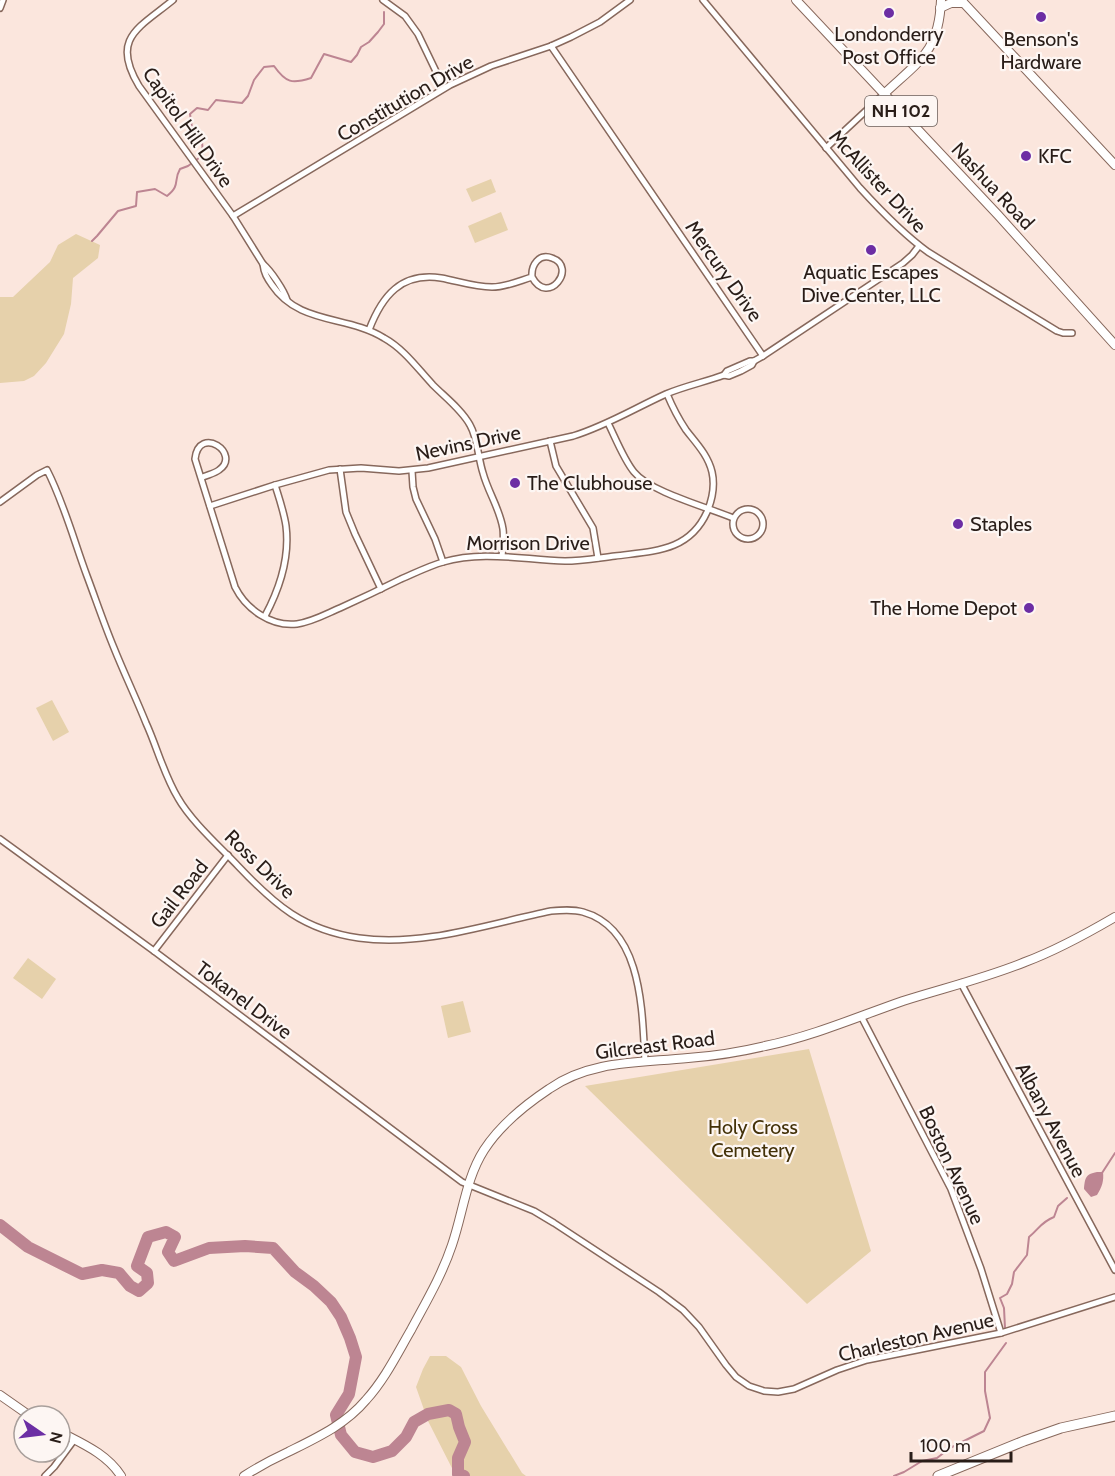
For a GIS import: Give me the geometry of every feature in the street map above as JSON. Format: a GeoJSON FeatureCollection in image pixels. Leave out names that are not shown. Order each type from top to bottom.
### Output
{"type":"FeatureCollection","features":[{"type":"Feature","properties":{"kind":"highway"},"geometry":{"type":"LineString","coordinates":[[938,1476],[1024,1441],[1115,1409]]}},
{"type":"Feature","properties":{"kind":"highway"},"geometry":{"type":"LineString","coordinates":[[1061,1428],[1115,1416]]}},
{"type":"Feature","properties":{"kind":"main road","name":"Nashua Road"},"geometry":{"type":"LineString","coordinates":[[796,0],[885,93],[1113,341]]}},
{"type":"Feature","properties":{"kind":"street"},"geometry":{"type":"LineString","coordinates":[[0,8],[3,0]]}},
{"type":"Feature","properties":{"kind":"street","name":"Capitol Hill Drive"},"geometry":{"type":"LineString","coordinates":[[173,0],[130,37],[127,54],[130,70],[139,86],[233,216],[263,264],[264,273],[282,298],[308,314],[369,330],[386,338],[463,415],[472,428],[487,486],[503,526],[502,556]]}},
{"type":"Feature","properties":{"kind":"street"},"geometry":{"type":"LineString","coordinates":[[383,0],[405,15],[418,34],[444,88]]}},
{"type":"Feature","properties":{"kind":"street","name":"Constitution Drive"},"geometry":{"type":"LineString","coordinates":[[233,216],[444,88],[491,66],[551,46],[586,30],[630,0]]}},
{"type":"Feature","properties":{"kind":"street","name":"McAllister Drive"},"geometry":{"type":"LineString","coordinates":[[703,0],[875,206],[919,246],[1057,331],[1072,333]]}},
{"type":"Feature","properties":{"kind":"street"},"geometry":{"type":"LineString","coordinates":[[826,148],[927,52],[938,31],[941,4],[962,1],[1115,165]]}},
{"type":"Feature","properties":{"kind":"street","name":"Mercury Drive"},"geometry":{"type":"LineString","coordinates":[[551,46],[763,356]]}},
{"type":"Feature","properties":{"kind":"street"},"geometry":{"type":"LineString","coordinates":[[763,356],[903,263],[919,246]]}},
{"type":"Feature","properties":{"kind":"street"},"geometry":{"type":"LineString","coordinates":[[542,258],[555,259],[561,266],[561,279],[550,287],[541,286],[532,277],[536,261],[542,258]]}},
{"type":"Feature","properties":{"kind":"street"},"geometry":{"type":"LineString","coordinates":[[369,330],[386,296],[409,281],[431,277],[479,286],[498,287],[532,277]]}},
{"type":"Feature","properties":{"kind":"street","name":"Nevins Drive"},"geometry":{"type":"LineString","coordinates":[[210,506],[320,471],[361,468],[412,471],[585,433],[667,394],[741,371],[763,356]]}},
{"type":"Feature","properties":{"kind":"street","name":"Morrison Drive"},"geometry":{"type":"LineString","coordinates":[[201,477],[216,472],[223,465],[224,453],[218,445],[208,443],[202,445],[197,450],[195,459],[235,586],[244,602],[279,623],[308,622],[443,562],[474,556],[569,561],[675,546],[699,527],[708,508],[713,487],[712,470],[704,453],[676,416],[667,394]]}},
{"type":"Feature","properties":{"kind":"street"},"geometry":{"type":"LineString","coordinates":[[608,423],[632,470],[645,483],[734,518]]}},
{"type":"Feature","properties":{"kind":"street"},"geometry":{"type":"LineString","coordinates":[[550,441],[556,466],[593,528],[598,558]]}},
{"type":"Feature","properties":{"kind":"street"},"geometry":{"type":"LineString","coordinates":[[340,469],[346,512],[381,589]]}},
{"type":"Feature","properties":{"kind":"street","name":"Ross Drive"},"geometry":{"type":"LineString","coordinates":[[0,502],[47,470],[113,646],[174,791],[187,811],[259,889],[285,911],[299,919],[328,931],[359,938],[398,939],[437,935],[567,909],[584,912],[598,918],[611,927],[628,953],[634,968],[641,998],[645,1062]]}},
{"type":"Feature","properties":{"kind":"street"},"geometry":{"type":"LineString","coordinates":[[412,471],[416,499],[443,562]]}},
{"type":"Feature","properties":{"kind":"street"},"geometry":{"type":"LineString","coordinates":[[265,616],[274,598],[284,566],[287,543],[285,523],[275,485]]}},
{"type":"Feature","properties":{"kind":"street"},"geometry":{"type":"LineString","coordinates":[[748,508],[754,510],[762,519],[762,529],[754,538],[741,538],[734,531],[732,525],[734,518],[742,510],[748,508]]}},
{"type":"Feature","properties":{"kind":"street","name":"Tokanel Drive"},"geometry":{"type":"LineString","coordinates":[[0,839],[154,951],[448,1173],[469,1186]]}},
{"type":"Feature","properties":{"kind":"street","name":"Gail Road"},"geometry":{"type":"LineString","coordinates":[[154,951],[228,855]]}},
{"type":"Feature","properties":{"kind":"street","name":"Gilcreast Road"},"geometry":{"type":"LineString","coordinates":[[244,1476],[284,1453],[332,1430],[364,1403],[380,1384],[437,1283],[454,1241],[476,1166],[491,1140],[507,1122],[549,1088],[592,1068],[689,1058],[761,1047],[821,1030],[1003,970],[1082,936],[1115,917]]}},
{"type":"Feature","properties":{"kind":"street","name":"Albany Avenue"},"geometry":{"type":"LineString","coordinates":[[960,983],[1115,1270]]}},
{"type":"Feature","properties":{"kind":"street","name":"Boston Avenue"},"geometry":{"type":"LineString","coordinates":[[861,1016],[951,1189],[981,1269],[1001,1333]]}},
{"type":"Feature","properties":{"kind":"street","name":"Charleston Avenue"},"geometry":{"type":"LineString","coordinates":[[469,1186],[523,1207],[555,1223],[659,1292],[691,1318],[736,1377],[749,1386],[764,1391],[779,1392],[794,1389],[867,1360],[1001,1333],[1115,1297]]}},
{"type":"Feature","properties":{"kind":"street"},"geometry":{"type":"LineString","coordinates":[[0,1395],[13,1404]]}},
{"type":"Feature","properties":{"kind":"street"},"geometry":{"type":"LineString","coordinates":[[45,1476],[74,1440],[109,1461],[121,1476]]}},
{"type":"Feature","properties":{"kind":"green space"},"geometry":{"type":"Polygon","coordinates":[[[491,179],[496,192],[472,202],[466,189],[491,179]]]}},
{"type":"Feature","properties":{"kind":"green space"},"geometry":{"type":"Polygon","coordinates":[[[501,212],[508,230],[475,243],[468,226],[501,212]]]}},
{"type":"Feature","properties":{"kind":"green space"},"geometry":{"type":"Polygon","coordinates":[[[76,234],[100,245],[98,258],[73,278],[71,304],[64,334],[46,363],[34,376],[24,381],[0,383],[0,297],[13,297],[50,262],[58,245],[76,234]]]}},
{"type":"Feature","properties":{"kind":"green space"},"geometry":{"type":"Polygon","coordinates":[[[52,700],[69,732],[53,741],[36,708],[52,700]]]}},
{"type":"Feature","properties":{"kind":"green space"},"geometry":{"type":"Polygon","coordinates":[[[28,958],[56,979],[42,999],[13,978],[28,958]]]}},
{"type":"Feature","properties":{"kind":"green space"},"geometry":{"type":"Polygon","coordinates":[[[463,1001],[471,1032],[448,1038],[441,1006],[463,1001]]]}},
{"type":"Feature","properties":{"kind":"green space","name":"Holy Cross Cemetery"},"geometry":{"type":"Polygon","coordinates":[[[809,1049],[871,1251],[807,1304],[585,1086],[809,1049]]]}},
{"type":"Feature","properties":{"kind":"green space"},"geometry":{"type":"Polygon","coordinates":[[[430,1356],[446,1356],[461,1367],[481,1406],[526,1476],[456,1476],[428,1421],[416,1387],[430,1356]]]}},
{"type":"Feature","properties":{"kind":"shaded area"},"geometry":{"type":"Polygon","coordinates":[[[1103,1172],[1102,1184],[1097,1195],[1091,1197],[1084,1189],[1085,1180],[1090,1174],[1103,1172]]]}},
{"type":"Feature","properties":{"kind":"waterway"},"geometry":{"type":"LineString","coordinates":[[92,241],[118,211],[136,206],[137,192],[155,189],[167,196],[175,186],[180,169],[203,155],[202,141],[192,128],[190,114],[197,108],[208,110],[216,100],[242,103],[264,67],[274,66],[286,79],[299,81],[311,78],[324,54],[351,62],[361,47],[369,42],[384,24],[384,12]]}},
{"type":"Feature","properties":{"kind":"waterway"},"geometry":{"type":"LineString","coordinates":[[1102,1173],[1115,1153]]}},
{"type":"Feature","properties":{"kind":"waterway"},"geometry":{"type":"LineString","coordinates":[[1005,1328],[1004,1308],[1000,1298],[1007,1294],[1014,1272],[1027,1255],[1029,1237],[1043,1223],[1054,1217],[1058,1206],[1067,1198]]}},
{"type":"Feature","properties":{"kind":"waterway"},"geometry":{"type":"LineString","coordinates":[[0,1225],[28,1247],[82,1274],[102,1270],[119,1273],[130,1286],[139,1291],[148,1283],[147,1273],[137,1266],[148,1237],[166,1232],[175,1237],[168,1252],[174,1261],[209,1248],[245,1246],[273,1248],[295,1272],[331,1302],[341,1317],[350,1338],[356,1357],[349,1394],[336,1415],[341,1435],[355,1452],[373,1457],[392,1451],[406,1437],[414,1422],[428,1414],[449,1410],[456,1414],[465,1442],[458,1458],[458,1474],[464,1476]]}},
{"type":"Feature","properties":{"kind":"waterway"},"geometry":{"type":"LineString","coordinates":[[894,1476],[922,1461],[937,1458],[950,1448],[984,1431],[990,1418],[985,1391],[985,1372],[1006,1343]]}},
{"type":"Feature","properties":{"kind":"place","name":"Londonderry Post Office"},"geometry":{"type":"Point","coordinates":[889,13]}},
{"type":"Feature","properties":{"kind":"place","name":"Benson's Hardware"},"geometry":{"type":"Point","coordinates":[1041,17]}},
{"type":"Feature","properties":{"kind":"place","name":"KFC"},"geometry":{"type":"Point","coordinates":[1026,156]}},
{"type":"Feature","properties":{"kind":"place","name":"Aquatic Escapes Dive Center, LLC"},"geometry":{"type":"Point","coordinates":[871,250]}},
{"type":"Feature","properties":{"kind":"place","name":"The Clubhouse"},"geometry":{"type":"Point","coordinates":[515,483]}},
{"type":"Feature","properties":{"kind":"place","name":"Staples"},"geometry":{"type":"Point","coordinates":[958,524]}},
{"type":"Feature","properties":{"kind":"place","name":"The Home Depot"},"geometry":{"type":"Point","coordinates":[1029,608]}}]}
